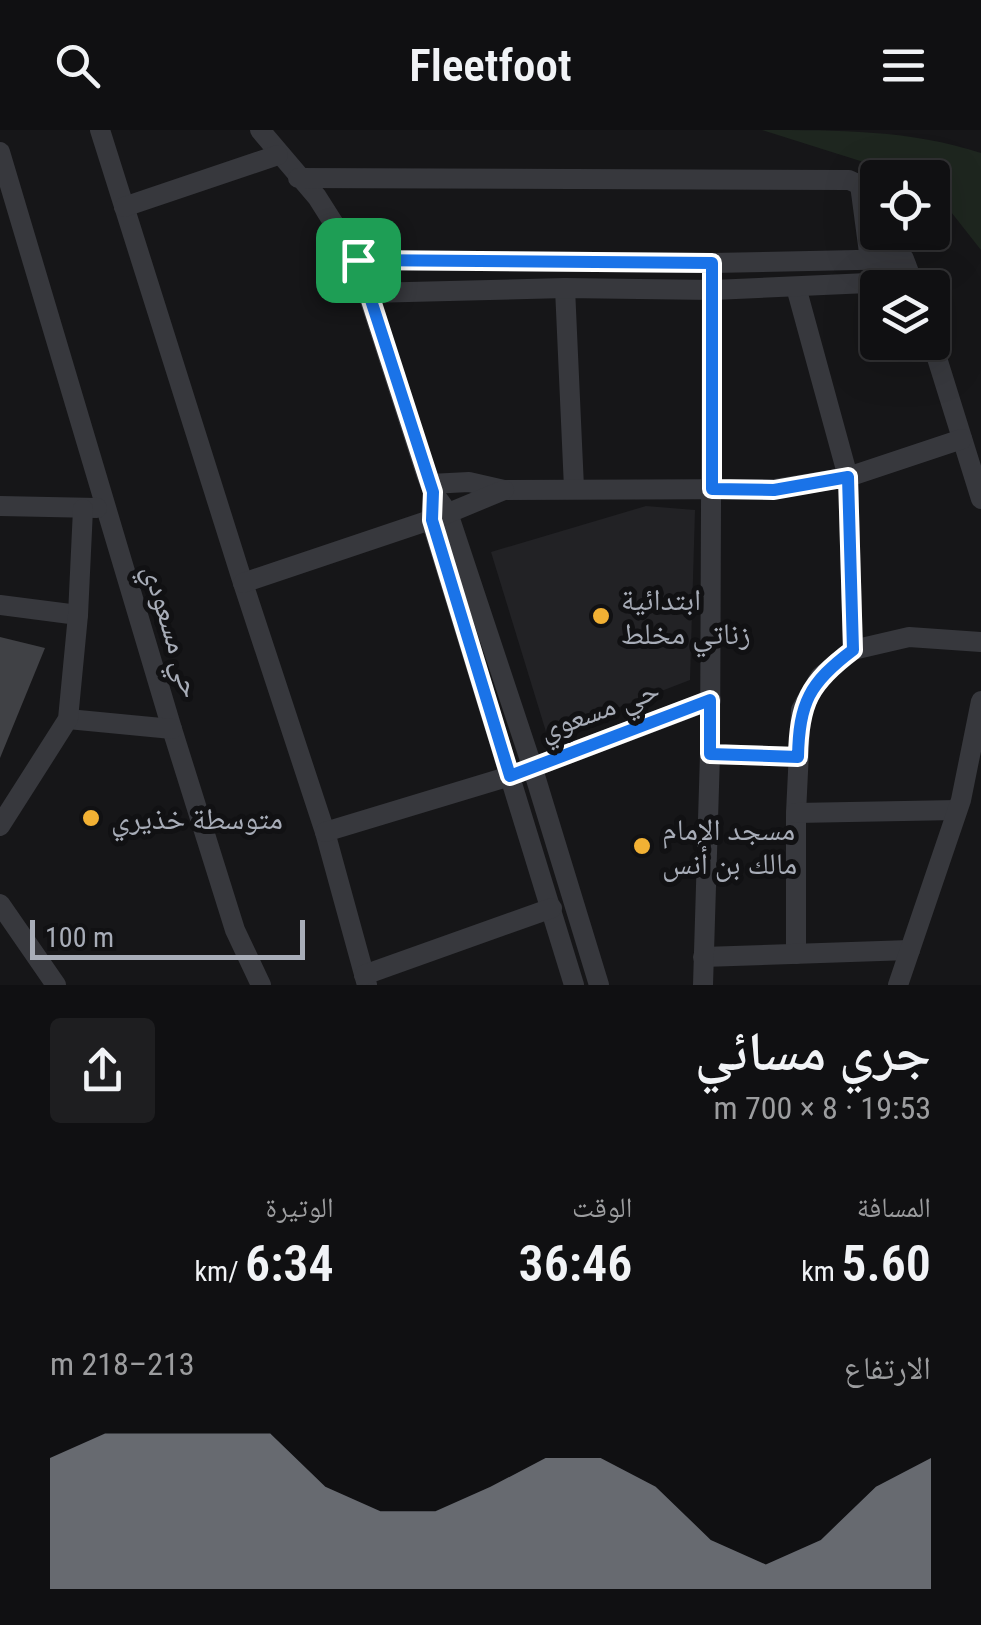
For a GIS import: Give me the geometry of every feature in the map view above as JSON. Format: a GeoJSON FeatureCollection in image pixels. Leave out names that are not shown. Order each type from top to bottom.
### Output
{"type":"FeatureCollection","features":[{"type":"Feature","properties":{"kind":"street"},"geometry":{"type":"LineString","coordinates":[[100,130],[242,583],[325,832],[366,980],[552,908]]}},
{"type":"Feature","properties":{"kind":"street"},"geometry":{"type":"LineString","coordinates":[[260,130],[317,198],[358,260],[440,517],[510,776],[574,985]]}},
{"type":"Feature","properties":{"kind":"street","name":"حي مسعودي"},"geometry":{"type":"LineString","coordinates":[[0,152],[94,508],[172,730],[68,719]]}},
{"type":"Feature","properties":{"kind":"street"},"geometry":{"type":"LineString","coordinates":[[124,207],[278,155]]}},
{"type":"Feature","properties":{"kind":"street"},"geometry":{"type":"LineString","coordinates":[[298,178],[848,180],[860,185],[870,260]]}},
{"type":"Feature","properties":{"kind":"street"},"geometry":{"type":"LineString","coordinates":[[358,260],[712,263],[906,259],[910,270]]}},
{"type":"Feature","properties":{"kind":"street"},"geometry":{"type":"LineString","coordinates":[[703,985],[710,754],[712,263]]}},
{"type":"Feature","properties":{"kind":"street"},"geometry":{"type":"LineString","coordinates":[[368,293],[860,285]]}},
{"type":"Feature","properties":{"kind":"street"},"geometry":{"type":"LineString","coordinates":[[796,287],[848,477],[853,650]]}},
{"type":"Feature","properties":{"kind":"street"},"geometry":{"type":"LineString","coordinates":[[565,288],[574,488]]}},
{"type":"Feature","properties":{"kind":"street"},"geometry":{"type":"LineString","coordinates":[[938,360],[981,499]]}},
{"type":"Feature","properties":{"kind":"street"},"geometry":{"type":"LineString","coordinates":[[431,488],[468,482],[504,490],[774,490],[848,477],[962,439]]}},
{"type":"Feature","properties":{"kind":"street"},"geometry":{"type":"LineString","coordinates":[[242,583],[440,517],[504,490]]}},
{"type":"Feature","properties":{"kind":"street"},"geometry":{"type":"LineString","coordinates":[[0,506],[94,508],[68,719],[0,826]]}},
{"type":"Feature","properties":{"kind":"street"},"geometry":{"type":"LineString","coordinates":[[440,517],[532,766],[599,985]]}},
{"type":"Feature","properties":{"kind":"street"},"geometry":{"type":"LineString","coordinates":[[0,604],[78,615]]}},
{"type":"Feature","properties":{"kind":"street"},"geometry":{"type":"LineString","coordinates":[[796,954],[798,757],[802,710],[809,692],[853,650],[909,637],[981,642]]}},
{"type":"Feature","properties":{"kind":"street","name":"حي مسعوي"},"geometry":{"type":"LineString","coordinates":[[325,832],[510,776],[710,700]]}},
{"type":"Feature","properties":{"kind":"street"},"geometry":{"type":"LineString","coordinates":[[898,985],[959,806],[981,701]]}},
{"type":"Feature","properties":{"kind":"street"},"geometry":{"type":"LineString","coordinates":[[172,730],[235,930],[261,985]]}},
{"type":"Feature","properties":{"kind":"street"},"geometry":{"type":"LineString","coordinates":[[710,754],[798,757]]}},
{"type":"Feature","properties":{"kind":"street"},"geometry":{"type":"LineString","coordinates":[[796,813],[959,806],[981,784]]}},
{"type":"Feature","properties":{"kind":"street"},"geometry":{"type":"LineString","coordinates":[[0,904],[51,983]]}},
{"type":"Feature","properties":{"kind":"street"},"geometry":{"type":"LineString","coordinates":[[703,957],[910,950]]}},
{"type":"Feature","properties":{"kind":"shaded area"},"geometry":{"type":"Polygon","coordinates":[[[762,130],[901,136],[981,153],[981,250],[950,211],[950,160],[860,161],[762,130]]]}},
{"type":"Feature","properties":{"kind":"shaded area","name":"ابتدائية زناتي مخلط"},"geometry":{"type":"Polygon","coordinates":[[[646,506],[695,510],[690,680],[547,735],[491,552],[646,506]]]}},
{"type":"Feature","properties":{"kind":"building"},"geometry":{"type":"Polygon","coordinates":[[[0,637],[45,648],[0,758],[0,637]]]}},
{"type":"Feature","properties":{"kind":"place","name":"ابتدائية زناتي مخلط"},"geometry":{"type":"Point","coordinates":[601,616]}},
{"type":"Feature","properties":{"kind":"place","name":"متوسطة خذيري"},"geometry":{"type":"Point","coordinates":[91,818]}},
{"type":"Feature","properties":{"kind":"place","name":"مسجد الإمام مالك بن أنس"},"geometry":{"type":"Point","coordinates":[642,846]}},
{"type":"Feature","properties":{"kind":"route"},"geometry":{"type":"LineString","coordinates":[[358,260],[712,263],[712,489],[774,490],[848,477],[853,650],[820,677],[809,692],[802,710],[798,757],[710,754],[710,700],[510,776],[432,520],[433,492],[358,260]]}}]}
